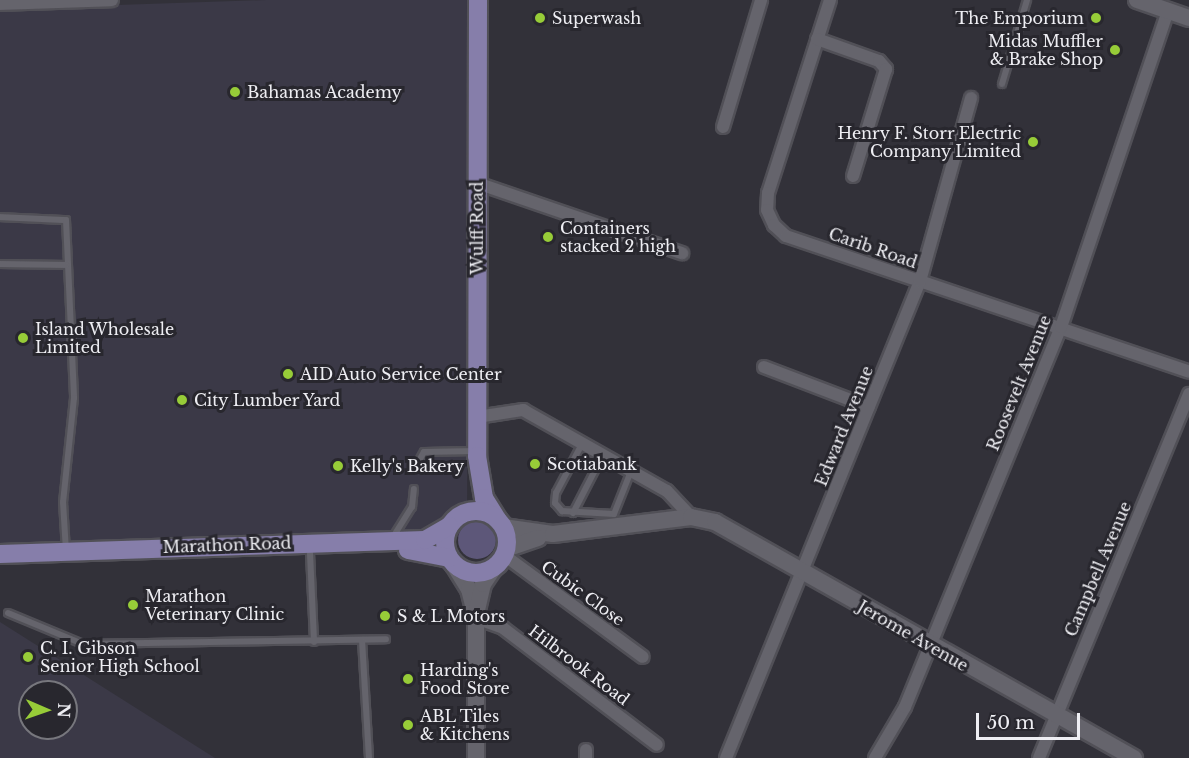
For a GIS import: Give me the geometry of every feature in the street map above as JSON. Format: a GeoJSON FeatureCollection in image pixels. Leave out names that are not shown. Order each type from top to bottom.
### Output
{"type":"FeatureCollection","features":[{"type":"Feature","properties":{"kind":"main road","name":"Wulff Road"},"geometry":{"type":"LineString","coordinates":[[478,0],[477,454],[484,498],[500,523]]}},
{"type":"Feature","properties":{"kind":"main road","name":"Wulff Road"},"geometry":{"type":"LineString","coordinates":[[450,524],[470,493],[477,454]]}},
{"type":"Feature","properties":{"kind":"main road"},"geometry":{"type":"LineString","coordinates":[[478,511],[500,523],[502,556],[478,573],[451,560],[450,524],[478,511]]}},
{"type":"Feature","properties":{"kind":"main road","name":"Marathon Road"},"geometry":{"type":"LineString","coordinates":[[4,559],[66,551],[434,538],[450,524]]}},
{"type":"Feature","properties":{"kind":"main road","name":"Marathon Road"},"geometry":{"type":"LineString","coordinates":[[4,559],[421,550],[451,560]]}},
{"type":"Feature","properties":{"kind":"street"},"geometry":{"type":"LineString","coordinates":[[0,4],[112,0]]}},
{"type":"Feature","properties":{"kind":"street"},"geometry":{"type":"LineString","coordinates":[[723,127],[761,0]]}},
{"type":"Feature","properties":{"kind":"street","name":"Carib Road"},"geometry":{"type":"LineString","coordinates":[[830,0],[774,170],[766,210],[786,236],[1189,372]]}},
{"type":"Feature","properties":{"kind":"street"},"geometry":{"type":"LineString","coordinates":[[1137,0],[1189,18]]}},
{"type":"Feature","properties":{"kind":"street","name":"Roosevelt Avenue"},"geometry":{"type":"LineString","coordinates":[[875,758],[904,707],[1061,327],[1168,11]]}},
{"type":"Feature","properties":{"kind":"street"},"geometry":{"type":"LineString","coordinates":[[817,39],[879,61],[886,69],[853,176]]}},
{"type":"Feature","properties":{"kind":"street","name":"Edward Avenue"},"geometry":{"type":"LineString","coordinates":[[726,758],[804,573],[920,281],[971,98]]}},
{"type":"Feature","properties":{"kind":"street"},"geometry":{"type":"LineString","coordinates":[[477,183],[682,253]]}},
{"type":"Feature","properties":{"kind":"street"},"geometry":{"type":"LineString","coordinates":[[764,367],[869,407]]}},
{"type":"Feature","properties":{"kind":"street","name":"Campbell Avenue"},"geometry":{"type":"LineString","coordinates":[[1039,758],[1189,394]]}},
{"type":"Feature","properties":{"kind":"street"},"geometry":{"type":"LineString","coordinates":[[477,417],[523,410],[667,491],[691,517]]}},
{"type":"Feature","properties":{"kind":"street","name":"Jerome Avenue"},"geometry":{"type":"LineString","coordinates":[[502,556],[553,534],[691,517],[715,522],[1054,717],[1134,758]]}},
{"type":"Feature","properties":{"kind":"street","name":"Jerome Avenue"},"geometry":{"type":"LineString","coordinates":[[500,523],[553,534]]}},
{"type":"Feature","properties":{"kind":"street"},"geometry":{"type":"LineString","coordinates":[[476,758],[476,618],[483,584],[502,556]]}},
{"type":"Feature","properties":{"kind":"street","name":"Cubic Close"},"geometry":{"type":"LineString","coordinates":[[502,556],[643,657]]}},
{"type":"Feature","properties":{"kind":"street"},"geometry":{"type":"LineString","coordinates":[[451,560],[468,589],[476,618]]}},
{"type":"Feature","properties":{"kind":"street","name":"Hilbrook Road"},"geometry":{"type":"LineString","coordinates":[[476,618],[504,628],[657,745]]}},
{"type":"Feature","properties":{"kind":"lane"},"geometry":{"type":"LineString","coordinates":[[1002,84],[1027,0]]}},
{"type":"Feature","properties":{"kind":"lane"},"geometry":{"type":"LineString","coordinates":[[0,217],[65,218],[74,398],[63,502],[66,551]]}},
{"type":"Feature","properties":{"kind":"lane"},"geometry":{"type":"LineString","coordinates":[[0,264],[66,265]]}},
{"type":"Feature","properties":{"kind":"lane"},"geometry":{"type":"LineString","coordinates":[[582,443],[555,503],[573,513],[614,514],[631,471]]}},
{"type":"Feature","properties":{"kind":"lane"},"geometry":{"type":"LineString","coordinates":[[415,468],[424,452],[477,454]]}},
{"type":"Feature","properties":{"kind":"lane"},"geometry":{"type":"LineString","coordinates":[[573,513],[603,455]]}},
{"type":"Feature","properties":{"kind":"lane"},"geometry":{"type":"LineString","coordinates":[[391,540],[412,507],[414,489]]}},
{"type":"Feature","properties":{"kind":"lane"},"geometry":{"type":"LineString","coordinates":[[310,553],[314,642]]}},
{"type":"Feature","properties":{"kind":"lane"},"geometry":{"type":"LineString","coordinates":[[8,613],[83,644],[314,642],[386,639]]}},
{"type":"Feature","properties":{"kind":"lane"},"geometry":{"type":"LineString","coordinates":[[362,640],[369,758]]}},
{"type":"Feature","properties":{"kind":"shaded area"},"geometry":{"type":"Polygon","coordinates":[[[267,0],[469,0],[467,537],[0,548],[0,9],[267,0]]]}},
{"type":"Feature","properties":{"kind":"shaded area"},"geometry":{"type":"Polygon","coordinates":[[[477,521],[490,527],[496,540],[490,553],[477,559],[464,553],[458,540],[464,527],[477,521]]]}},
{"type":"Feature","properties":{"kind":"shaded area","name":"C. I. Gibson Senior High School"},"geometry":{"type":"Polygon","coordinates":[[[0,622],[215,758],[0,758],[0,622]]]}},
{"type":"Feature","properties":{"kind":"place","name":"Superwash"},"geometry":{"type":"Point","coordinates":[540,18]}},
{"type":"Feature","properties":{"kind":"place","name":"The Emporium"},"geometry":{"type":"Point","coordinates":[1096,18]}},
{"type":"Feature","properties":{"kind":"place","name":"Midas Muffler & Brake Shop"},"geometry":{"type":"Point","coordinates":[1115,50]}},
{"type":"Feature","properties":{"kind":"place","name":"Bahamas Academy"},"geometry":{"type":"Point","coordinates":[235,92]}},
{"type":"Feature","properties":{"kind":"place","name":"Henry F. Storr Electric Company Limited"},"geometry":{"type":"Point","coordinates":[1033,142]}},
{"type":"Feature","properties":{"kind":"place","name":"Containers stacked 2 high"},"geometry":{"type":"Point","coordinates":[548,237]}},
{"type":"Feature","properties":{"kind":"place","name":"Island Wholesale Limited"},"geometry":{"type":"Point","coordinates":[23,338]}},
{"type":"Feature","properties":{"kind":"place","name":"AID Auto Service Center"},"geometry":{"type":"Point","coordinates":[288,374]}},
{"type":"Feature","properties":{"kind":"place","name":"City Lumber Yard"},"geometry":{"type":"Point","coordinates":[182,400]}},
{"type":"Feature","properties":{"kind":"place","name":"Scotiabank"},"geometry":{"type":"Point","coordinates":[535,464]}},
{"type":"Feature","properties":{"kind":"place","name":"Kelly's Bakery"},"geometry":{"type":"Point","coordinates":[338,466]}},
{"type":"Feature","properties":{"kind":"place","name":"Marathon Veterinary Clinic"},"geometry":{"type":"Point","coordinates":[133,605]}},
{"type":"Feature","properties":{"kind":"place","name":"S & L Motors"},"geometry":{"type":"Point","coordinates":[385,616]}},
{"type":"Feature","properties":{"kind":"place","name":"C. I. Gibson Senior High School"},"geometry":{"type":"Point","coordinates":[28,657]}},
{"type":"Feature","properties":{"kind":"place","name":"Harding's Food Store"},"geometry":{"type":"Point","coordinates":[408,679]}},
{"type":"Feature","properties":{"kind":"place","name":"ABL Tiles & Kitchens"},"geometry":{"type":"Point","coordinates":[408,725]}}]}
